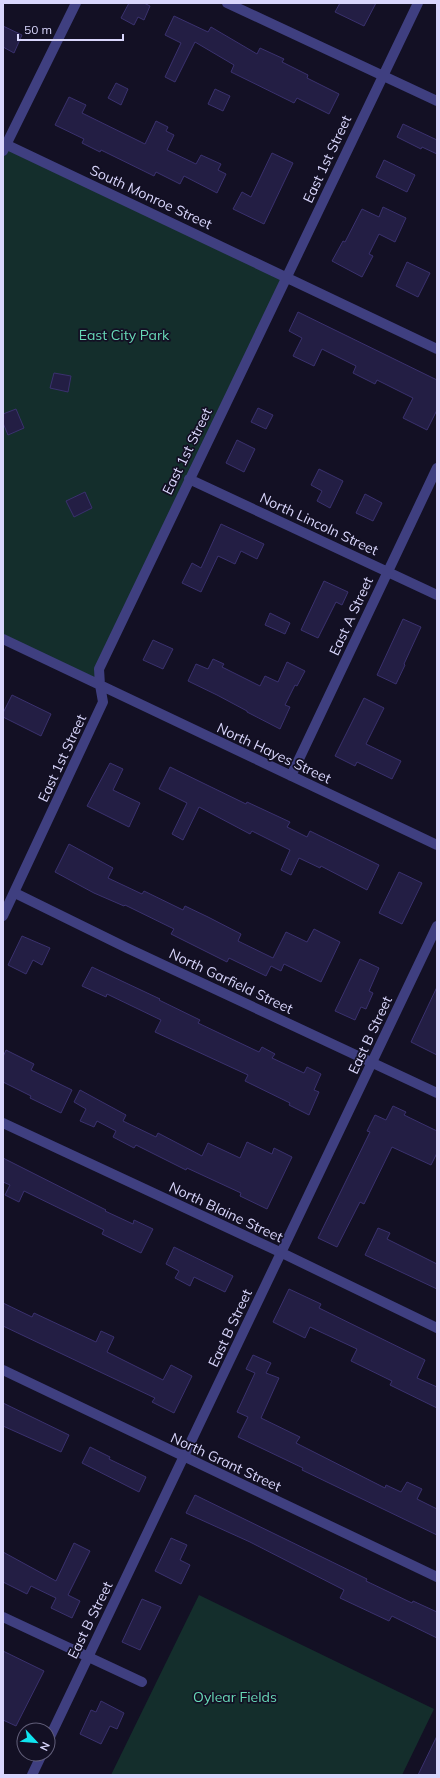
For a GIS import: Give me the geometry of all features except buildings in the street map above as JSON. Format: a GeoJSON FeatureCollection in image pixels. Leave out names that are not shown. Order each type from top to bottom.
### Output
{"type":"FeatureCollection","features":[{"type":"Feature","properties":{"kind":"street"},"geometry":{"type":"LineString","coordinates":[[4,146],[76,3]]}},
{"type":"Feature","properties":{"kind":"street"},"geometry":{"type":"LineString","coordinates":[[227,3],[437,101]]}},
{"type":"Feature","properties":{"kind":"street","name":"East 1st Street"},"geometry":{"type":"LineString","coordinates":[[3,916],[103,702],[99,669],[189,479],[287,278],[382,75],[418,3]]}},
{"type":"Feature","properties":{"kind":"street","name":"South Monroe Street"},"geometry":{"type":"LineString","coordinates":[[4,146],[437,349]]}},
{"type":"Feature","properties":{"kind":"street","name":"East A Street"},"geometry":{"type":"LineString","coordinates":[[291,776],[437,468]]}},
{"type":"Feature","properties":{"kind":"street","name":"North Lincoln Street"},"geometry":{"type":"LineString","coordinates":[[189,479],[437,595]]}},
{"type":"Feature","properties":{"kind":"street","name":"North Hayes Street"},"geometry":{"type":"LineString","coordinates":[[3,639],[437,845]]}},
{"type":"Feature","properties":{"kind":"street","name":"North Garfield Street"},"geometry":{"type":"LineString","coordinates":[[15,893],[127,948],[437,1093]]}},
{"type":"Feature","properties":{"kind":"street","name":"East B Street"},"geometry":{"type":"LineString","coordinates":[[56,1724],[437,926]]}},
{"type":"Feature","properties":{"kind":"street","name":"North Blaine Street"},"geometry":{"type":"LineString","coordinates":[[3,1123],[282,1253],[437,1328]]}},
{"type":"Feature","properties":{"kind":"street","name":"North Grant Street"},"geometry":{"type":"LineString","coordinates":[[3,1370],[184,1458],[437,1577]]}},
{"type":"Feature","properties":{"kind":"street"},"geometry":{"type":"LineString","coordinates":[[3,1617],[142,1682]]}},
{"type":"Feature","properties":{"kind":"street"},"geometry":{"type":"LineString","coordinates":[[32,1775],[38,1762]]}},
{"type":"Feature","properties":{"kind":"green space","name":"East City Park"},"geometry":{"type":"Polygon","coordinates":[[[6,144],[287,278],[99,669],[100,685],[3,639],[3,151],[6,144]]]}},
{"type":"Feature","properties":{"kind":"green space","name":"Oylear Fields"},"geometry":{"type":"Polygon","coordinates":[[[199,1595],[434,1709],[402,1775],[111,1775],[199,1595]]]}}]}
